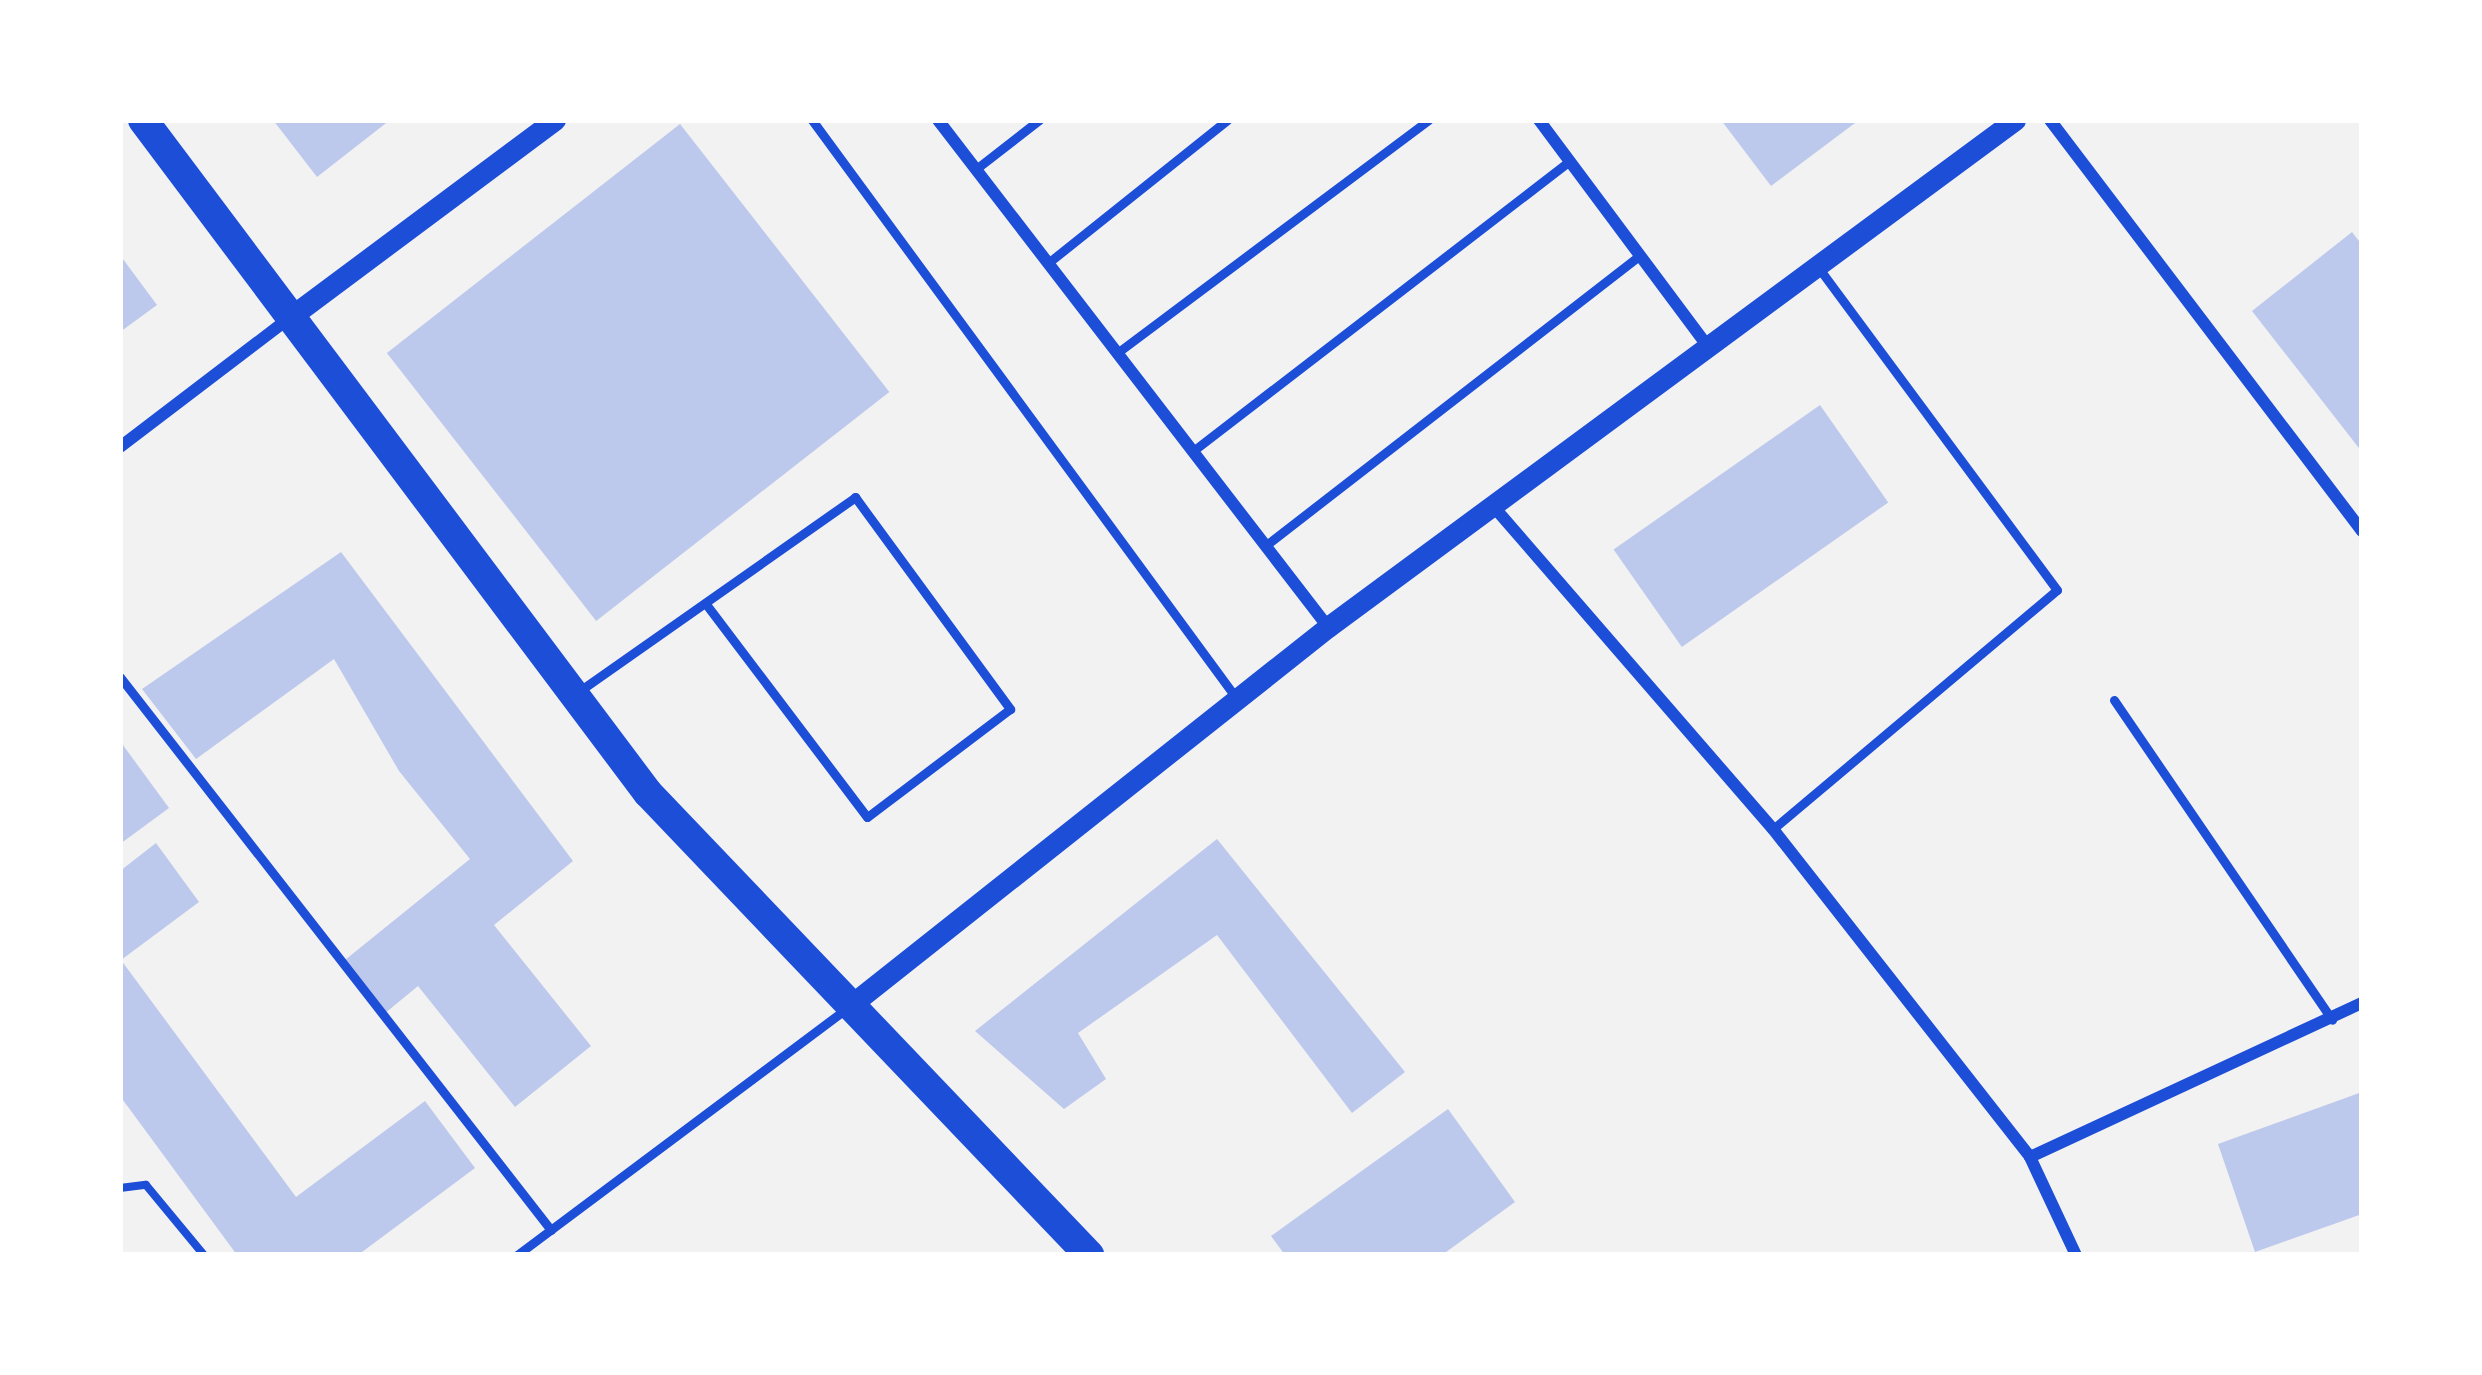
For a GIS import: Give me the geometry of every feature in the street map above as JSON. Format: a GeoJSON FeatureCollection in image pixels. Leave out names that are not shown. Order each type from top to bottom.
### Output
{"type":"FeatureCollection","features":[{"type":"Feature","properties":{"kind":"main road"},"geometry":{"type":"LineString","coordinates":[[142,120],[648,794],[1089,1255]]}},
{"type":"Feature","properties":{"kind":"street"},"geometry":{"type":"LineString","coordinates":[[120,447],[555,120]]}},
{"type":"Feature","properties":{"kind":"street"},"geometry":{"type":"LineString","coordinates":[[938,120],[1328,627]]}},
{"type":"Feature","properties":{"kind":"street"},"geometry":{"type":"LineString","coordinates":[[1539,120],[1709,348]]}},
{"type":"Feature","properties":{"kind":"street"},"geometry":{"type":"LineString","coordinates":[[852,1004],[1328,627],[2015,120]]}},
{"type":"Feature","properties":{"kind":"street"},"geometry":{"type":"LineString","coordinates":[[2050,120],[2362,531]]}},
{"type":"Feature","properties":{"kind":"street"},"geometry":{"type":"LineString","coordinates":[[1494,507],[1773,829],[2030,1157],[2076,1255]]}},
{"type":"Feature","properties":{"kind":"street"},"geometry":{"type":"LineString","coordinates":[[2030,1157],[2362,1003]]}},
{"type":"Feature","properties":{"kind":"lane"},"geometry":{"type":"LineString","coordinates":[[812,120],[1238,699]]}},
{"type":"Feature","properties":{"kind":"lane"},"geometry":{"type":"LineString","coordinates":[[976,169],[1039,120]]}},
{"type":"Feature","properties":{"kind":"lane"},"geometry":{"type":"LineString","coordinates":[[1048,263],[1227,120]]}},
{"type":"Feature","properties":{"kind":"lane"},"geometry":{"type":"LineString","coordinates":[[1117,353],[1430,120]]}},
{"type":"Feature","properties":{"kind":"lane"},"geometry":{"type":"LineString","coordinates":[[1192,451],[1570,161]]}},
{"type":"Feature","properties":{"kind":"lane"},"geometry":{"type":"LineString","coordinates":[[1265,546],[1640,255]]}},
{"type":"Feature","properties":{"kind":"lane"},"geometry":{"type":"LineString","coordinates":[[1773,829],[2056,590],[1818,267]]}},
{"type":"Feature","properties":{"kind":"lane"},"geometry":{"type":"LineString","coordinates":[[574,695],[855,497],[1010,709],[867,817],[705,603]]}},
{"type":"Feature","properties":{"kind":"lane"},"geometry":{"type":"LineString","coordinates":[[120,677],[551,1230]]}},
{"type":"Feature","properties":{"kind":"lane"},"geometry":{"type":"LineString","coordinates":[[2114,700],[2332,1020]]}},
{"type":"Feature","properties":{"kind":"lane"},"geometry":{"type":"LineString","coordinates":[[517,1255],[852,1004]]}},
{"type":"Feature","properties":{"kind":"path"},"geometry":{"type":"LineString","coordinates":[[120,1188],[146,1185],[204,1255]]}},
{"type":"Feature","properties":{"kind":"building"},"geometry":{"type":"Polygon","coordinates":[[[273,120],[390,120],[317,177],[273,120]]]}},
{"type":"Feature","properties":{"kind":"building"},"geometry":{"type":"Polygon","coordinates":[[[1721,120],[1859,120],[1771,186],[1721,120]]]}},
{"type":"Feature","properties":{"kind":"building"},"geometry":{"type":"Polygon","coordinates":[[[680,124],[889,392],[596,621],[387,353],[680,124]]]}},
{"type":"Feature","properties":{"kind":"building"},"geometry":{"type":"Polygon","coordinates":[[[2352,232],[2362,245],[2362,452],[2252,311],[2352,232]]]}},
{"type":"Feature","properties":{"kind":"building"},"geometry":{"type":"Polygon","coordinates":[[[120,255],[157,305],[120,332],[120,255]]]}},
{"type":"Feature","properties":{"kind":"building"},"geometry":{"type":"Polygon","coordinates":[[[1820,405],[1888,502],[1682,647],[1614,550],[1820,405]]]}},
{"type":"Feature","properties":{"kind":"building"},"geometry":{"type":"Polygon","coordinates":[[[341,552],[573,861],[494,925],[591,1046],[515,1107],[418,986],[384,1014],[345,960],[470,859],[399,771],[334,659],[196,759],[142,689],[341,552]]]}},
{"type":"Feature","properties":{"kind":"building"},"geometry":{"type":"Polygon","coordinates":[[[120,741],[169,808],[120,844],[120,741]]]}},
{"type":"Feature","properties":{"kind":"building"},"geometry":{"type":"Polygon","coordinates":[[[1217,839],[1405,1072],[1352,1113],[1217,935],[1078,1033],[1106,1079],[1064,1109],[975,1031],[1217,839]]]}},
{"type":"Feature","properties":{"kind":"building"},"geometry":{"type":"Polygon","coordinates":[[[156,843],[199,902],[121,960],[296,1197],[425,1101],[475,1168],[358,1255],[237,1255],[120,1096],[120,871],[156,843]]]}},
{"type":"Feature","properties":{"kind":"building"},"geometry":{"type":"Polygon","coordinates":[[[2362,1092],[2362,1214],[2255,1252],[2218,1144],[2362,1092]]]}},
{"type":"Feature","properties":{"kind":"building"},"geometry":{"type":"Polygon","coordinates":[[[1448,1109],[1515,1202],[1442,1255],[1285,1255],[1271,1236],[1448,1109]]]}}]}
